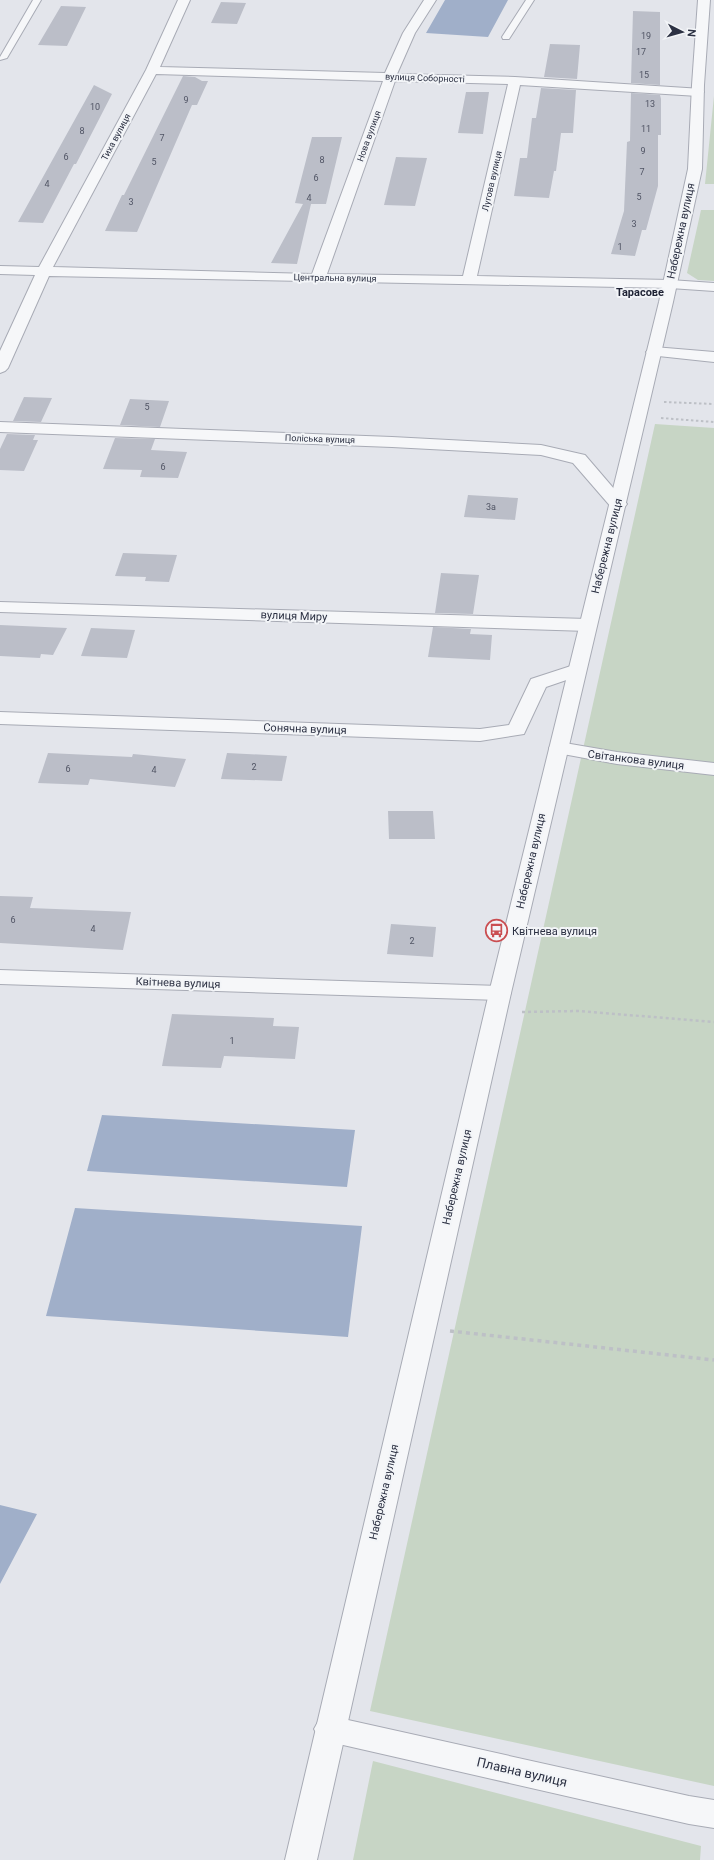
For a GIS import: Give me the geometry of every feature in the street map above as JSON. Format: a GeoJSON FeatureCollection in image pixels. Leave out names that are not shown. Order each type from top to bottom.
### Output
{"type":"FeatureCollection","features":[{"type":"Feature","properties":{"kind":"street","name":"Тиха вулиця"},"geometry":{"type":"LineString","coordinates":[[0,368],[44,271],[152,70],[184,0]]}},
{"type":"Feature","properties":{"kind":"street","name":"Нова вулиця"},"geometry":{"type":"LineString","coordinates":[[318,278],[390,77],[409,33],[430,0]]}},
{"type":"Feature","properties":{"kind":"street","name":"Набережна вулиця"},"geometry":{"type":"LineString","coordinates":[[301,1860],[422,1328],[558,748],[654,352],[695,169],[704,0]]}},
{"type":"Feature","properties":{"kind":"street","name":"вулиця Соборності"},"geometry":{"type":"LineString","coordinates":[[152,70],[515,82],[698,92]]}},
{"type":"Feature","properties":{"kind":"street","name":"Лугова вулиця"},"geometry":{"type":"LineString","coordinates":[[468,281],[515,82]]}},
{"type":"Feature","properties":{"kind":"street","name":"Центральна вулиця"},"geometry":{"type":"LineString","coordinates":[[0,270],[318,278],[670,284],[714,287]]}},
{"type":"Feature","properties":{"kind":"street"},"geometry":{"type":"LineString","coordinates":[[654,352],[714,356]]}},
{"type":"Feature","properties":{"kind":"street","name":"Поліська вулиця"},"geometry":{"type":"LineString","coordinates":[[0,427],[392,442],[541,450],[579,459],[618,504]]}},
{"type":"Feature","properties":{"kind":"street","name":"вулиця Миру"},"geometry":{"type":"LineString","coordinates":[[0,607],[588,625]]}},
{"type":"Feature","properties":{"kind":"street","name":"Сонячна вулиця"},"geometry":{"type":"LineString","coordinates":[[0,718],[480,735],[517,730],[538,683],[577,670]]}},
{"type":"Feature","properties":{"kind":"street","name":"Світанкова вулиця"},"geometry":{"type":"LineString","coordinates":[[558,748],[590,755],[714,769]]}},
{"type":"Feature","properties":{"kind":"street","name":"Квітнева вулиця"},"geometry":{"type":"LineString","coordinates":[[0,977],[498,1003]]}},
{"type":"Feature","properties":{"kind":"street","name":"Плавна вулиця"},"geometry":{"type":"LineString","coordinates":[[330,1729],[689,1810],[714,1814]]}},
{"type":"Feature","properties":{"kind":"lane"},"geometry":{"type":"LineString","coordinates":[[3,58],[38,0]]}},
{"type":"Feature","properties":{"kind":"lane"},"geometry":{"type":"LineString","coordinates":[[506,37],[530,0]]}},
{"type":"Feature","properties":{"kind":"path"},"geometry":{"type":"LineString","coordinates":[[662,402],[714,404]]}},
{"type":"Feature","properties":{"kind":"path"},"geometry":{"type":"LineString","coordinates":[[638,416],[714,422]]}},
{"type":"Feature","properties":{"kind":"path"},"geometry":{"type":"LineString","coordinates":[[498,1003],[714,1022]]}},
{"type":"Feature","properties":{"kind":"path"},"geometry":{"type":"LineString","coordinates":[[422,1328],[714,1360]]}},
{"type":"Feature","properties":{"kind":"green space"},"geometry":{"type":"Polygon","coordinates":[[[714,96],[714,184],[705,184],[714,96]]]}},
{"type":"Feature","properties":{"kind":"green space"},"geometry":{"type":"Polygon","coordinates":[[[701,210],[714,210],[714,281],[698,280],[687,273],[701,210]]]}},
{"type":"Feature","properties":{"kind":"green space"},"geometry":{"type":"Polygon","coordinates":[[[655,424],[714,428],[714,1786],[370,1711],[655,424]]]}},
{"type":"Feature","properties":{"kind":"green space"},"geometry":{"type":"Polygon","coordinates":[[[373,1761],[701,1846],[700,1860],[353,1860],[373,1761]]]}},
{"type":"Feature","properties":{"kind":"water"},"geometry":{"type":"Polygon","coordinates":[[[445,0],[508,0],[488,37],[426,33],[445,0]]]}},
{"type":"Feature","properties":{"kind":"water"},"geometry":{"type":"Polygon","coordinates":[[[102,1115],[355,1130],[347,1187],[87,1171],[102,1115]]]}},
{"type":"Feature","properties":{"kind":"water"},"geometry":{"type":"Polygon","coordinates":[[[75,1208],[362,1226],[348,1337],[46,1316],[75,1208]]]}},
{"type":"Feature","properties":{"kind":"water"},"geometry":{"type":"Polygon","coordinates":[[[0,1505],[37,1514],[0,1584],[0,1505]]]}},
{"type":"Feature","properties":{"kind":"building"},"geometry":{"type":"Polygon","coordinates":[[[221,2],[246,3],[237,24],[211,23],[221,2]]]}},
{"type":"Feature","properties":{"kind":"building"},"geometry":{"type":"Polygon","coordinates":[[[61,6],[86,7],[67,46],[38,45],[61,6]]]}},
{"type":"Feature","properties":{"kind":"building"},"geometry":{"type":"Polygon","coordinates":[[[633,11],[660,12],[660,85],[631,83],[633,11]]]}},
{"type":"Feature","properties":{"kind":"building"},"geometry":{"type":"Polygon","coordinates":[[[550,44],[580,45],[577,79],[544,77],[550,44]]]}},
{"type":"Feature","properties":{"kind":"building"},"geometry":{"type":"Polygon","coordinates":[[[183,76],[195,77],[202,81],[208,81],[197,105],[192,105],[137,232],[105,231],[122,195],[124,195],[183,76]]]}},
{"type":"Feature","properties":{"kind":"building"},"geometry":{"type":"Polygon","coordinates":[[[94,85],[112,94],[76,164],[74,164],[43,223],[18,222],[94,85]]]}},
{"type":"Feature","properties":{"kind":"building"},"geometry":{"type":"Polygon","coordinates":[[[541,88],[576,90],[573,133],[561,133],[556,171],[554,171],[549,198],[514,196],[520,158],[527,158],[532,118],[536,118],[541,88]]]}},
{"type":"Feature","properties":{"kind":"building"},"geometry":{"type":"Polygon","coordinates":[[[466,92],[489,92],[483,134],[458,133],[466,92]]]}},
{"type":"Feature","properties":{"kind":"building"},"geometry":{"type":"Polygon","coordinates":[[[631,93],[660,95],[661,99],[661,135],[658,135],[658,186],[646,230],[642,230],[635,256],[611,254],[624,211],[627,142],[630,141],[631,93]]]}},
{"type":"Feature","properties":{"kind":"building"},"geometry":{"type":"Polygon","coordinates":[[[312,137],[342,137],[326,204],[311,204],[297,264],[271,263],[303,204],[295,203],[312,137]]]}},
{"type":"Feature","properties":{"kind":"building"},"geometry":{"type":"Polygon","coordinates":[[[396,157],[427,158],[415,206],[384,205],[396,157]]]}},
{"type":"Feature","properties":{"kind":"building"},"geometry":{"type":"Polygon","coordinates":[[[24,397],[52,398],[41,422],[13,421],[24,397]]]}},
{"type":"Feature","properties":{"kind":"building"},"geometry":{"type":"Polygon","coordinates":[[[130,399],[169,401],[160,427],[120,425],[130,399]]]}},
{"type":"Feature","properties":{"kind":"building"},"geometry":{"type":"Polygon","coordinates":[[[7,434],[35,435],[33,440],[38,440],[24,471],[0,470],[0,449],[7,434]]]}},
{"type":"Feature","properties":{"kind":"building"},"geometry":{"type":"Polygon","coordinates":[[[115,438],[155,439],[151,450],[187,452],[178,478],[140,477],[142,470],[103,469],[115,438]]]}},
{"type":"Feature","properties":{"kind":"building"},"geometry":{"type":"Polygon","coordinates":[[[468,495],[518,498],[515,520],[464,517],[468,495]]]}},
{"type":"Feature","properties":{"kind":"building"},"geometry":{"type":"Polygon","coordinates":[[[123,553],[177,555],[169,582],[145,581],[146,577],[115,576],[123,553]]]}},
{"type":"Feature","properties":{"kind":"building"},"geometry":{"type":"Polygon","coordinates":[[[441,573],[479,575],[473,614],[435,613],[441,573]]]}},
{"type":"Feature","properties":{"kind":"building"},"geometry":{"type":"Polygon","coordinates":[[[0,625],[67,628],[53,655],[41,654],[40,658],[0,656],[0,625]]]}},
{"type":"Feature","properties":{"kind":"building"},"geometry":{"type":"Polygon","coordinates":[[[433,627],[471,629],[470,634],[492,635],[490,660],[428,657],[433,627]]]}},
{"type":"Feature","properties":{"kind":"building"},"geometry":{"type":"Polygon","coordinates":[[[91,628],[135,630],[127,658],[81,656],[91,628]]]}},
{"type":"Feature","properties":{"kind":"building"},"geometry":{"type":"Polygon","coordinates":[[[48,753],[132,757],[133,754],[186,759],[175,787],[90,779],[88,785],[38,783],[48,753]]]}},
{"type":"Feature","properties":{"kind":"building"},"geometry":{"type":"Polygon","coordinates":[[[227,753],[287,756],[282,781],[221,779],[227,753]]]}},
{"type":"Feature","properties":{"kind":"building"},"geometry":{"type":"Polygon","coordinates":[[[388,811],[433,811],[435,839],[389,839],[388,811]]]}},
{"type":"Feature","properties":{"kind":"building"},"geometry":{"type":"Polygon","coordinates":[[[0,896],[33,897],[30,908],[131,912],[123,950],[0,943],[0,896]]]}},
{"type":"Feature","properties":{"kind":"building"},"geometry":{"type":"Polygon","coordinates":[[[391,924],[436,927],[433,957],[387,954],[391,924]]]}},
{"type":"Feature","properties":{"kind":"building"},"geometry":{"type":"Polygon","coordinates":[[[172,1014],[274,1018],[273,1026],[299,1027],[295,1059],[224,1056],[221,1068],[162,1066],[172,1014]]]}},
{"type":"Feature","properties":{"kind":"place","name":"Квітнева вулиця"},"geometry":{"type":"Point","coordinates":[496,931]}},
{"type":"Feature","properties":{"kind":"district","name":"Тарасове"},"geometry":{"type":"Point","coordinates":[640,292]}}]}
